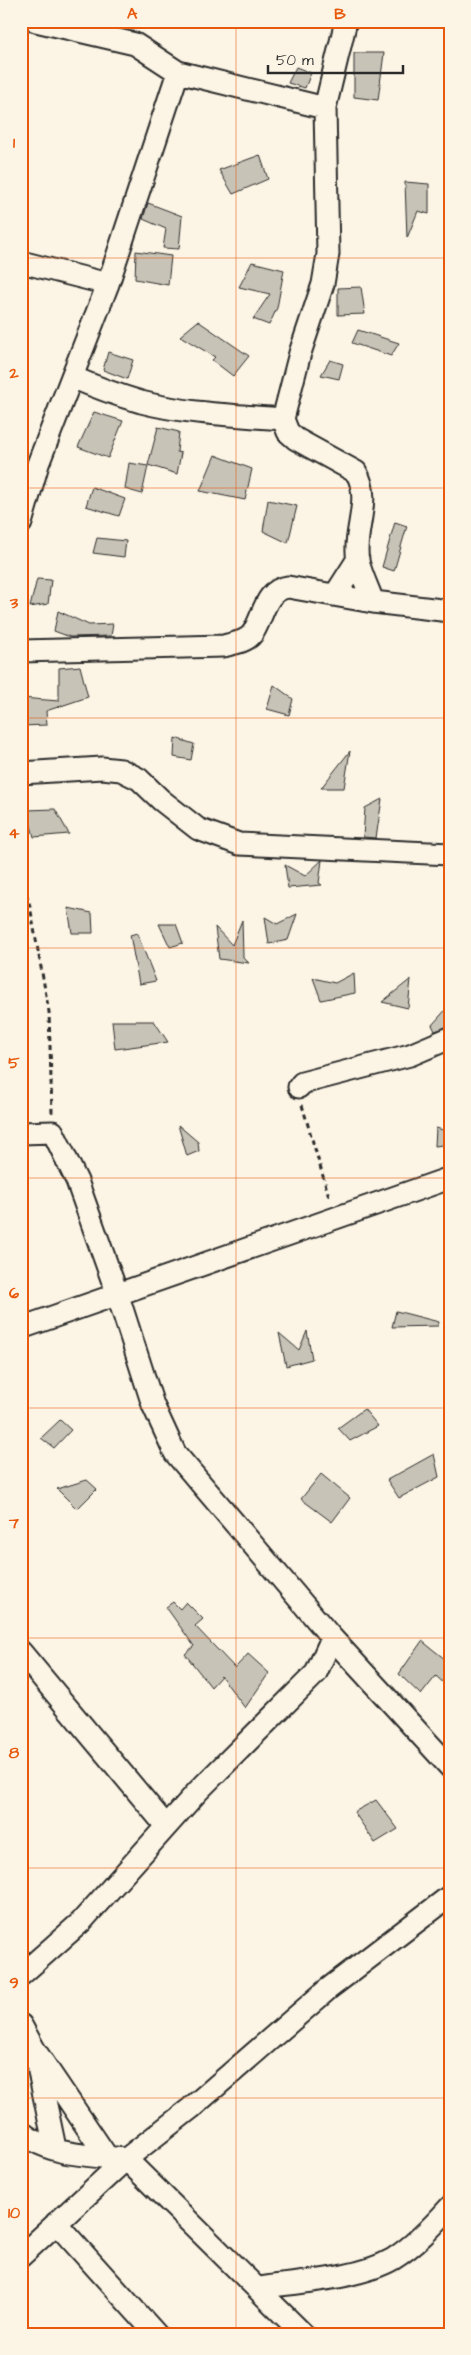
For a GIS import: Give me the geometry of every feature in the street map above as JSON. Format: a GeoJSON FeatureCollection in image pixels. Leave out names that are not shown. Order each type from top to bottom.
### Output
{"type":"FeatureCollection","features":[{"type":"Feature","properties":{"kind":"street"},"geometry":{"type":"LineString","coordinates":[[36,21],[135,44],[178,72],[325,108]]}},
{"type":"Feature","properties":{"kind":"street"},"geometry":{"type":"LineString","coordinates":[[346,21],[325,108],[328,254],[323,284],[300,353],[283,419],[288,432],[296,439],[356,472],[361,481],[363,492],[358,559],[373,602]]}},
{"type":"Feature","properties":{"kind":"street"},"geometry":{"type":"LineString","coordinates":[[21,523],[30,461],[72,376],[108,284],[178,72]]}},
{"type":"Feature","properties":{"kind":"street"},"geometry":{"type":"LineString","coordinates":[[21,262],[108,284]]}},
{"type":"Feature","properties":{"kind":"street"},"geometry":{"type":"LineString","coordinates":[[72,376],[104,390],[143,402],[188,411],[283,419]]}},
{"type":"Feature","properties":{"kind":"street"},"geometry":{"type":"LineString","coordinates":[[335,595],[358,559]]}},
{"type":"Feature","properties":{"kind":"street"},"geometry":{"type":"LineString","coordinates":[[21,651],[224,646],[242,641],[252,635],[271,595],[278,588],[288,587],[373,602],[450,611]]}},
{"type":"Feature","properties":{"kind":"street"},"geometry":{"type":"LineString","coordinates":[[21,773],[102,768],[121,770],[139,779],[161,800],[198,829],[239,844],[450,854]]}},
{"type":"Feature","properties":{"kind":"street"},"geometry":{"type":"LineString","coordinates":[[299,1087],[302,1083],[410,1055],[450,1038]]}},
{"type":"Feature","properties":{"kind":"street"},"geometry":{"type":"LineString","coordinates":[[21,1133],[53,1132],[77,1181],[98,1245],[118,1296],[153,1405],[175,1453],[332,1638],[450,1767]]}},
{"type":"Feature","properties":{"kind":"street"},"geometry":{"type":"LineString","coordinates":[[21,1328],[118,1296],[450,1178]]}},
{"type":"Feature","properties":{"kind":"street"},"geometry":{"type":"LineString","coordinates":[[21,1975],[81,1922],[198,1791],[316,1673],[332,1638]]}},
{"type":"Feature","properties":{"kind":"street"},"geometry":{"type":"LineString","coordinates":[[21,1652],[166,1826]]}},
{"type":"Feature","properties":{"kind":"street"},"geometry":{"type":"LineString","coordinates":[[316,1673],[352,1660]]}},
{"type":"Feature","properties":{"kind":"street"},"geometry":{"type":"LineString","coordinates":[[21,2256],[56,2223],[117,2158],[190,2108],[328,1989],[450,1896]]}},
{"type":"Feature","properties":{"kind":"street"},"geometry":{"type":"LineString","coordinates":[[21,2025],[34,2049],[117,2158],[259,2288],[303,2334]]}},
{"type":"Feature","properties":{"kind":"street"},"geometry":{"type":"LineString","coordinates":[[34,2049],[55,2148]]}},
{"type":"Feature","properties":{"kind":"street"},"geometry":{"type":"LineString","coordinates":[[25,2136],[80,2156],[117,2158]]}},
{"type":"Feature","properties":{"kind":"street"},"geometry":{"type":"LineString","coordinates":[[259,2288],[360,2272],[393,2259],[428,2230],[450,2207]]}},
{"type":"Feature","properties":{"kind":"street"},"geometry":{"type":"LineString","coordinates":[[56,2223],[156,2334]]}},
{"type":"Feature","properties":{"kind":"path"},"geometry":{"type":"LineString","coordinates":[[21,877],[30,906],[49,1012],[53,1132]]}},
{"type":"Feature","properties":{"kind":"path"},"geometry":{"type":"LineString","coordinates":[[299,1087],[335,1218]]}},
{"type":"Feature","properties":{"kind":"building"},"geometry":{"type":"Polygon","coordinates":[[[354,53],[384,53],[378,100],[354,97],[354,53]]]}},
{"type":"Feature","properties":{"kind":"building"},"geometry":{"type":"Polygon","coordinates":[[[296,67],[311,73],[305,88],[288,83],[296,67]]]}},
{"type":"Feature","properties":{"kind":"building"},"geometry":{"type":"Polygon","coordinates":[[[260,155],[268,179],[233,194],[219,170],[260,155]]]}},
{"type":"Feature","properties":{"kind":"building"},"geometry":{"type":"Polygon","coordinates":[[[405,182],[429,184],[429,214],[418,211],[407,238],[405,182]]]}},
{"type":"Feature","properties":{"kind":"building"},"geometry":{"type":"Polygon","coordinates":[[[148,203],[182,216],[179,249],[163,248],[166,229],[143,219],[148,203]]]}},
{"type":"Feature","properties":{"kind":"building"},"geometry":{"type":"Polygon","coordinates":[[[136,251],[171,256],[168,285],[135,279],[136,251]]]}},
{"type":"Feature","properties":{"kind":"building"},"geometry":{"type":"Polygon","coordinates":[[[252,262],[284,270],[277,308],[269,325],[253,319],[270,294],[239,287],[252,262]]]}},
{"type":"Feature","properties":{"kind":"building"},"geometry":{"type":"Polygon","coordinates":[[[361,287],[365,314],[338,315],[338,288],[361,287]]]}},
{"type":"Feature","properties":{"kind":"building"},"geometry":{"type":"Polygon","coordinates":[[[198,321],[249,356],[233,376],[212,360],[215,357],[180,336],[198,321]]]}},
{"type":"Feature","properties":{"kind":"building"},"geometry":{"type":"Polygon","coordinates":[[[358,330],[399,343],[391,356],[352,343],[358,330]]]}},
{"type":"Feature","properties":{"kind":"building"},"geometry":{"type":"Polygon","coordinates":[[[108,352],[133,360],[127,379],[103,370],[108,352]]]}},
{"type":"Feature","properties":{"kind":"building"},"geometry":{"type":"Polygon","coordinates":[[[330,360],[343,364],[339,379],[321,375],[330,360]]]}},
{"type":"Feature","properties":{"kind":"building"},"geometry":{"type":"Polygon","coordinates":[[[94,412],[123,421],[108,458],[78,447],[94,412]]]}},
{"type":"Feature","properties":{"kind":"building"},"geometry":{"type":"Polygon","coordinates":[[[158,427],[179,432],[177,452],[181,453],[177,474],[148,465],[158,427]]]}},
{"type":"Feature","properties":{"kind":"building"},"geometry":{"type":"Polygon","coordinates":[[[215,455],[252,469],[245,500],[200,491],[215,455]]]}},
{"type":"Feature","properties":{"kind":"building"},"geometry":{"type":"Polygon","coordinates":[[[129,463],[148,466],[142,494],[125,489],[129,463]]]}},
{"type":"Feature","properties":{"kind":"building"},"geometry":{"type":"Polygon","coordinates":[[[92,487],[125,499],[119,516],[86,506],[92,487]]]}},
{"type":"Feature","properties":{"kind":"building"},"geometry":{"type":"Polygon","coordinates":[[[268,500],[297,506],[288,543],[263,531],[268,500]]]}},
{"type":"Feature","properties":{"kind":"building"},"geometry":{"type":"Polygon","coordinates":[[[395,522],[407,526],[394,571],[382,567],[395,522]]]}},
{"type":"Feature","properties":{"kind":"building"},"geometry":{"type":"Polygon","coordinates":[[[97,538],[126,541],[124,557],[93,553],[97,538]]]}},
{"type":"Feature","properties":{"kind":"building"},"geometry":{"type":"Polygon","coordinates":[[[37,579],[51,580],[48,604],[30,607],[37,579]]]}},
{"type":"Feature","properties":{"kind":"building"},"geometry":{"type":"Polygon","coordinates":[[[58,611],[89,625],[113,624],[111,636],[70,637],[54,631],[58,611]]]}},
{"type":"Feature","properties":{"kind":"building"},"geometry":{"type":"Polygon","coordinates":[[[80,666],[88,697],[46,711],[47,725],[21,726],[21,698],[59,701],[59,668],[80,666]]]}},
{"type":"Feature","properties":{"kind":"building"},"geometry":{"type":"Polygon","coordinates":[[[274,685],[293,699],[289,715],[267,709],[274,685]]]}},
{"type":"Feature","properties":{"kind":"building"},"geometry":{"type":"Polygon","coordinates":[[[175,738],[194,744],[191,760],[174,757],[175,738]]]}},
{"type":"Feature","properties":{"kind":"building"},"geometry":{"type":"Polygon","coordinates":[[[350,751],[344,788],[321,788],[350,751]]]}},
{"type":"Feature","properties":{"kind":"building"},"geometry":{"type":"Polygon","coordinates":[[[382,799],[376,838],[363,837],[365,808],[382,799]]]}},
{"type":"Feature","properties":{"kind":"building"},"geometry":{"type":"Polygon","coordinates":[[[55,809],[69,834],[34,837],[27,810],[55,809]]]}},
{"type":"Feature","properties":{"kind":"building"},"geometry":{"type":"Polygon","coordinates":[[[322,860],[319,883],[322,885],[288,888],[285,865],[305,876],[322,860]]]}},
{"type":"Feature","properties":{"kind":"building"},"geometry":{"type":"Polygon","coordinates":[[[68,908],[92,913],[93,933],[72,933],[68,908]]]}},
{"type":"Feature","properties":{"kind":"building"},"geometry":{"type":"Polygon","coordinates":[[[297,914],[288,940],[269,944],[265,917],[277,924],[297,914]]]}},
{"type":"Feature","properties":{"kind":"building"},"geometry":{"type":"Polygon","coordinates":[[[242,920],[243,957],[249,963],[219,959],[215,927],[232,945],[242,920]]]}},
{"type":"Feature","properties":{"kind":"building"},"geometry":{"type":"Polygon","coordinates":[[[159,924],[176,924],[183,943],[170,947],[159,924]]]}},
{"type":"Feature","properties":{"kind":"building"},"geometry":{"type":"Polygon","coordinates":[[[137,933],[156,981],[139,984],[130,935],[137,933]]]}},
{"type":"Feature","properties":{"kind":"building"},"geometry":{"type":"Polygon","coordinates":[[[354,973],[355,993],[321,1000],[313,978],[335,983],[354,973]]]}},
{"type":"Feature","properties":{"kind":"building"},"geometry":{"type":"Polygon","coordinates":[[[411,979],[408,1008],[382,1002],[411,979]]]}},
{"type":"Feature","properties":{"kind":"building"},"geometry":{"type":"Polygon","coordinates":[[[450,1005],[450,1026],[435,1031],[432,1025],[450,1005]]]}},
{"type":"Feature","properties":{"kind":"building"},"geometry":{"type":"Polygon","coordinates":[[[112,1021],[154,1021],[168,1042],[115,1049],[112,1021]]]}},
{"type":"Feature","properties":{"kind":"building"},"geometry":{"type":"Polygon","coordinates":[[[178,1125],[198,1142],[199,1151],[187,1156],[178,1125]]]}},
{"type":"Feature","properties":{"kind":"building"},"geometry":{"type":"Polygon","coordinates":[[[436,1128],[450,1132],[450,1144],[435,1146],[436,1128]]]}},
{"type":"Feature","properties":{"kind":"building"},"geometry":{"type":"Polygon","coordinates":[[[396,1311],[439,1322],[438,1326],[392,1327],[396,1311]]]}},
{"type":"Feature","properties":{"kind":"building"},"geometry":{"type":"Polygon","coordinates":[[[307,1331],[312,1359],[286,1366],[279,1333],[299,1350],[307,1331]]]}},
{"type":"Feature","properties":{"kind":"building"},"geometry":{"type":"Polygon","coordinates":[[[364,1409],[378,1426],[350,1441],[338,1428],[364,1409]]]}},
{"type":"Feature","properties":{"kind":"building"},"geometry":{"type":"Polygon","coordinates":[[[60,1420],[71,1430],[54,1448],[41,1438],[60,1420]]]}},
{"type":"Feature","properties":{"kind":"building"},"geometry":{"type":"Polygon","coordinates":[[[434,1454],[439,1477],[399,1498],[387,1480],[434,1454]]]}},
{"type":"Feature","properties":{"kind":"building"},"geometry":{"type":"Polygon","coordinates":[[[321,1474],[350,1498],[332,1522],[301,1499],[321,1474]]]}},
{"type":"Feature","properties":{"kind":"building"},"geometry":{"type":"Polygon","coordinates":[[[87,1480],[97,1489],[77,1509],[57,1489],[87,1480]]]}},
{"type":"Feature","properties":{"kind":"building"},"geometry":{"type":"Polygon","coordinates":[[[173,1602],[180,1609],[186,1602],[203,1619],[195,1626],[235,1668],[248,1654],[269,1673],[245,1708],[221,1676],[211,1687],[185,1654],[194,1646],[166,1607],[173,1602]]]}},
{"type":"Feature","properties":{"kind":"building"},"geometry":{"type":"Polygon","coordinates":[[[422,1641],[450,1663],[450,1689],[436,1676],[421,1695],[399,1674],[422,1641]]]}},
{"type":"Feature","properties":{"kind":"building"},"geometry":{"type":"Polygon","coordinates":[[[376,1800],[398,1829],[375,1843],[354,1812],[376,1800]]]}}]}
